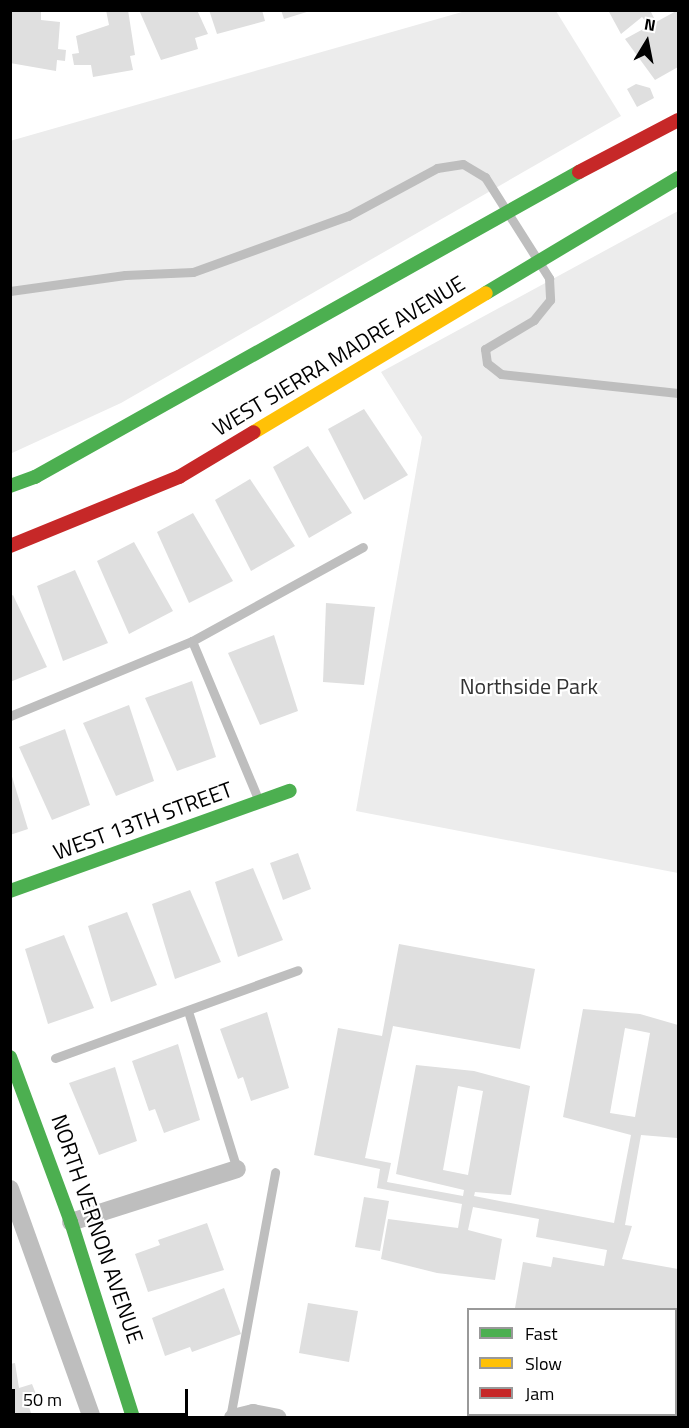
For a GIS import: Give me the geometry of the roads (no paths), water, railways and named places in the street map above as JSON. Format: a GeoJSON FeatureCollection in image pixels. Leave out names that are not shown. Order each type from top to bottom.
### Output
{"type":"FeatureCollection","features":[{"type":"Feature","properties":{"kind":"street","name":"WEST SIERRA MADRE AVENUE"},"geometry":{"type":"LineString","coordinates":[[10,486],[35,477],[508,209],[678,120]]}},
{"type":"Feature","properties":{"kind":"street","name":"WEST SIERRA MADRE AVENUE"},"geometry":{"type":"LineString","coordinates":[[10,546],[179,477],[678,178]]}},
{"type":"Feature","properties":{"kind":"street","name":"WEST 13TH STREET"},"geometry":{"type":"LineString","coordinates":[[10,891],[290,791]]}},
{"type":"Feature","properties":{"kind":"street","name":"NORTH VERNON AVENUE"},"geometry":{"type":"LineString","coordinates":[[10,1057],[71,1222],[133,1418]]}},
{"type":"Feature","properties":{"kind":"street"},"geometry":{"type":"LineString","coordinates":[[71,1222],[237,1168]]}},
{"type":"Feature","properties":{"kind":"street"},"geometry":{"type":"LineString","coordinates":[[10,1189],[17,1230],[92,1418]]}},
{"type":"Feature","properties":{"kind":"street"},"geometry":{"type":"LineString","coordinates":[[232,1418],[254,1413],[278,1418]]}},
{"type":"Feature","properties":{"kind":"lane"},"geometry":{"type":"LineString","coordinates":[[10,291],[125,275],[193,272],[348,216],[437,168],[463,164],[485,177],[508,209],[549,278],[550,300],[534,320],[485,349],[487,363],[501,374],[678,393]]}},
{"type":"Feature","properties":{"kind":"lane"},"geometry":{"type":"LineString","coordinates":[[10,716],[192,641],[363,547]]}},
{"type":"Feature","properties":{"kind":"lane"},"geometry":{"type":"LineString","coordinates":[[192,641],[259,802]]}},
{"type":"Feature","properties":{"kind":"lane"},"geometry":{"type":"LineString","coordinates":[[55,1058],[298,970]]}},
{"type":"Feature","properties":{"kind":"lane"},"geometry":{"type":"LineString","coordinates":[[188,1011],[237,1168]]}},
{"type":"Feature","properties":{"kind":"lane"},"geometry":{"type":"LineString","coordinates":[[232,1418],[275,1172]]}},
{"type":"Feature","properties":{"kind":"park label","name":"Northside Park"},"geometry":{"type":"Point","coordinates":[529,687]}}]}
